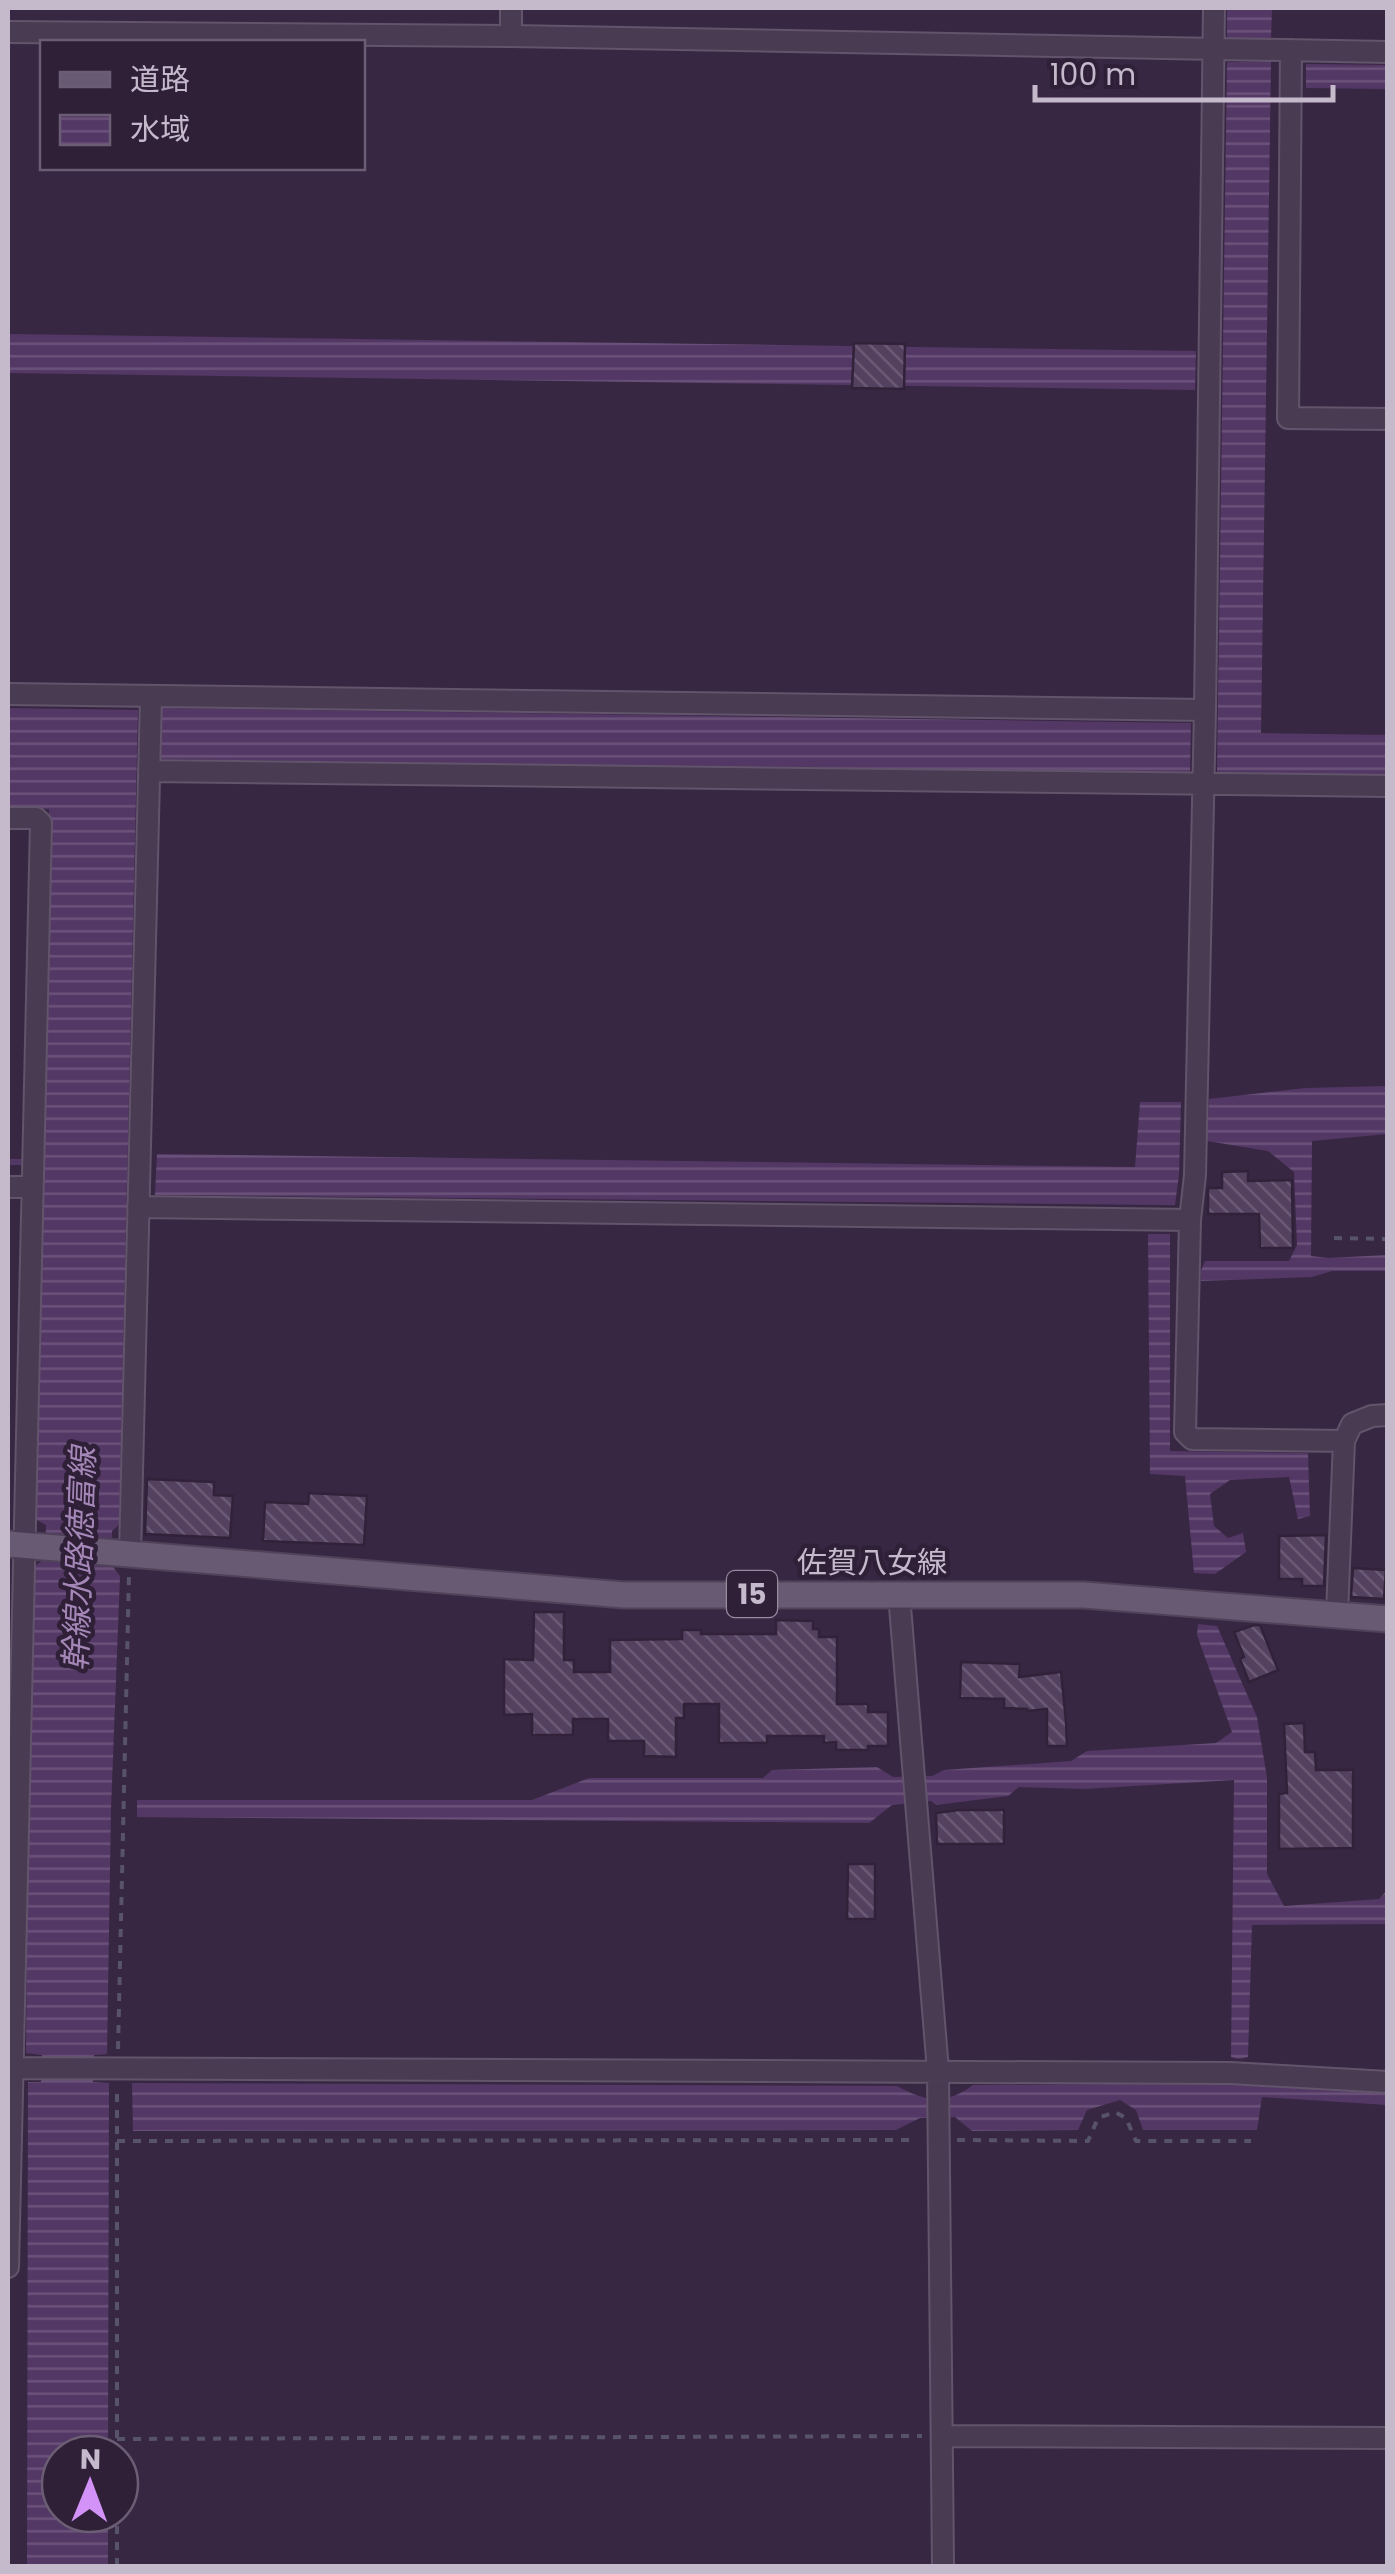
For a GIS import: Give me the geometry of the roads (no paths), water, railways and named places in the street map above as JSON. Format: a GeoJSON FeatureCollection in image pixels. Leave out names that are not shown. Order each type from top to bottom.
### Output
{"type":"FeatureCollection","features":[{"type":"Feature","properties":{"kind":"main road","name":"15"},"geometry":{"type":"LineString","coordinates":[[24,1546],[123,1554]]}},
{"type":"Feature","properties":{"kind":"main road","name":"佐賀八女線"},"geometry":{"type":"LineString","coordinates":[[123,1554],[624,1595],[1084,1595],[1388,1619]]}},
{"type":"Feature","properties":{"kind":"street"},"geometry":{"type":"LineString","coordinates":[[510,36],[511,8]]}},
{"type":"Feature","properties":{"kind":"street"},"geometry":{"type":"LineString","coordinates":[[1214,8],[1205,710],[1195,1175],[1190,1220],[1184,1432],[1192,1439],[1344,1440]]}},
{"type":"Feature","properties":{"kind":"street"},"geometry":{"type":"LineString","coordinates":[[8,32],[510,36],[1388,52]]}},
{"type":"Feature","properties":{"kind":"street"},"geometry":{"type":"LineString","coordinates":[[1291,50],[1288,418],[1388,419]]}},
{"type":"Feature","properties":{"kind":"street"},"geometry":{"type":"LineString","coordinates":[[8,694],[1205,710]]}},
{"type":"Feature","properties":{"kind":"street"},"geometry":{"type":"LineString","coordinates":[[123,1554],[138,1208],[150,696]]}},
{"type":"Feature","properties":{"kind":"street"},"geometry":{"type":"LineString","coordinates":[[149,771],[1388,786]]}},
{"type":"Feature","properties":{"kind":"street"},"geometry":{"type":"LineString","coordinates":[[8,818],[36,818],[41,823],[24,1546],[13,1782],[19,2068],[8,2154],[8,2268]]}},
{"type":"Feature","properties":{"kind":"street"},"geometry":{"type":"LineString","coordinates":[[8,1186],[32,1187]]}},
{"type":"Feature","properties":{"kind":"street"},"geometry":{"type":"LineString","coordinates":[[138,1208],[1190,1220]]}},
{"type":"Feature","properties":{"kind":"street"},"geometry":{"type":"LineString","coordinates":[[1337,1614],[1344,1440],[1352,1424],[1388,1415]]}},
{"type":"Feature","properties":{"kind":"street"},"geometry":{"type":"LineString","coordinates":[[899,1594],[938,2079],[943,2566]]}},
{"type":"Feature","properties":{"kind":"street"},"geometry":{"type":"LineString","coordinates":[[19,2068],[938,2079],[1230,2073],[1388,2082]]}},
{"type":"Feature","properties":{"kind":"street"},"geometry":{"type":"LineString","coordinates":[[943,2436],[1388,2438]]}},
{"type":"Feature","properties":{"kind":"water"},"geometry":{"type":"Polygon","coordinates":[[[1227,8],[1272,8],[1271,38],[1227,38],[1227,8]]]}},
{"type":"Feature","properties":{"kind":"water"},"geometry":{"type":"Polygon","coordinates":[[[1227,62],[1271,62],[1261,733],[1387,735],[1387,775],[1217,772],[1227,62]]]}},
{"type":"Feature","properties":{"kind":"water"},"geometry":{"type":"Polygon","coordinates":[[[1306,64],[1387,65],[1387,89],[1306,88],[1306,64]]]}},
{"type":"Feature","properties":{"kind":"water"},"geometry":{"type":"Polygon","coordinates":[[[8,334],[1196,351],[1195,390],[8,373],[8,334]]]}},
{"type":"Feature","properties":{"kind":"water","name":"幹線水路徳富線"},"geometry":{"type":"Polygon","coordinates":[[[8,708],[138,710],[119,1525],[112,1531],[111,1564],[120,1576],[107,2054],[94,2055],[93,2082],[109,2083],[108,2434],[40,2434],[40,2534],[108,2534],[108,2566],[27,2566],[28,2082],[41,2082],[42,2055],[26,2053],[30,1569],[45,1559],[46,1525],[33,1518],[49,809],[8,807],[8,708]]]}},
{"type":"Feature","properties":{"kind":"water"},"geometry":{"type":"Polygon","coordinates":[[[162,708],[1191,723],[1190,774],[161,759],[162,708]]]}},
{"type":"Feature","properties":{"kind":"water"},"geometry":{"type":"Polygon","coordinates":[[[1387,1086],[1387,1134],[1312,1141],[1311,1256],[1387,1255],[1387,1271],[1201,1281],[1205,1261],[1289,1261],[1297,1245],[1294,1172],[1268,1151],[1207,1141],[1209,1099],[1306,1088],[1387,1086]]]}},
{"type":"Feature","properties":{"kind":"water"},"geometry":{"type":"Polygon","coordinates":[[[1140,1102],[1181,1102],[1175,1205],[155,1195],[157,1154],[1135,1167],[1140,1102]]]}},
{"type":"Feature","properties":{"kind":"water"},"geometry":{"type":"Polygon","coordinates":[[[1148,1234],[1170,1234],[1170,1451],[1308,1453],[1310,1516],[1298,1519],[1289,1477],[1230,1480],[1210,1494],[1214,1526],[1228,1538],[1243,1533],[1246,1552],[1215,1574],[1194,1573],[1185,1476],[1150,1474],[1148,1234]]]}},
{"type":"Feature","properties":{"kind":"water"},"geometry":{"type":"Polygon","coordinates":[[[1198,1624],[1217,1626],[1257,1717],[1267,1778],[1267,1874],[1284,1906],[1379,1899],[1387,1890],[1387,1924],[1252,1925],[1248,2057],[1239,2059],[1231,2057],[1234,1780],[1084,1789],[1019,1787],[1008,1796],[936,1805],[931,1801],[892,1805],[869,1823],[137,1817],[137,1800],[532,1800],[589,1778],[763,1778],[772,1770],[877,1767],[893,1777],[932,1776],[944,1770],[1071,1761],[1087,1751],[1216,1743],[1232,1732],[1197,1635],[1198,1624]]]}},
{"type":"Feature","properties":{"kind":"water"},"geometry":{"type":"Polygon","coordinates":[[[132,2083],[897,2086],[936,2099],[954,2096],[973,2085],[1238,2083],[1387,2090],[1388,2105],[1262,2097],[1257,2130],[1143,2130],[1136,2110],[1120,2100],[1087,2110],[1078,2130],[972,2131],[955,2117],[920,2118],[896,2130],[133,2131],[132,2083]]]}},
{"type":"Feature","properties":{"kind":"waterway"},"geometry":{"type":"LineString","coordinates":[[8,1162],[23,1162]]}}]}
